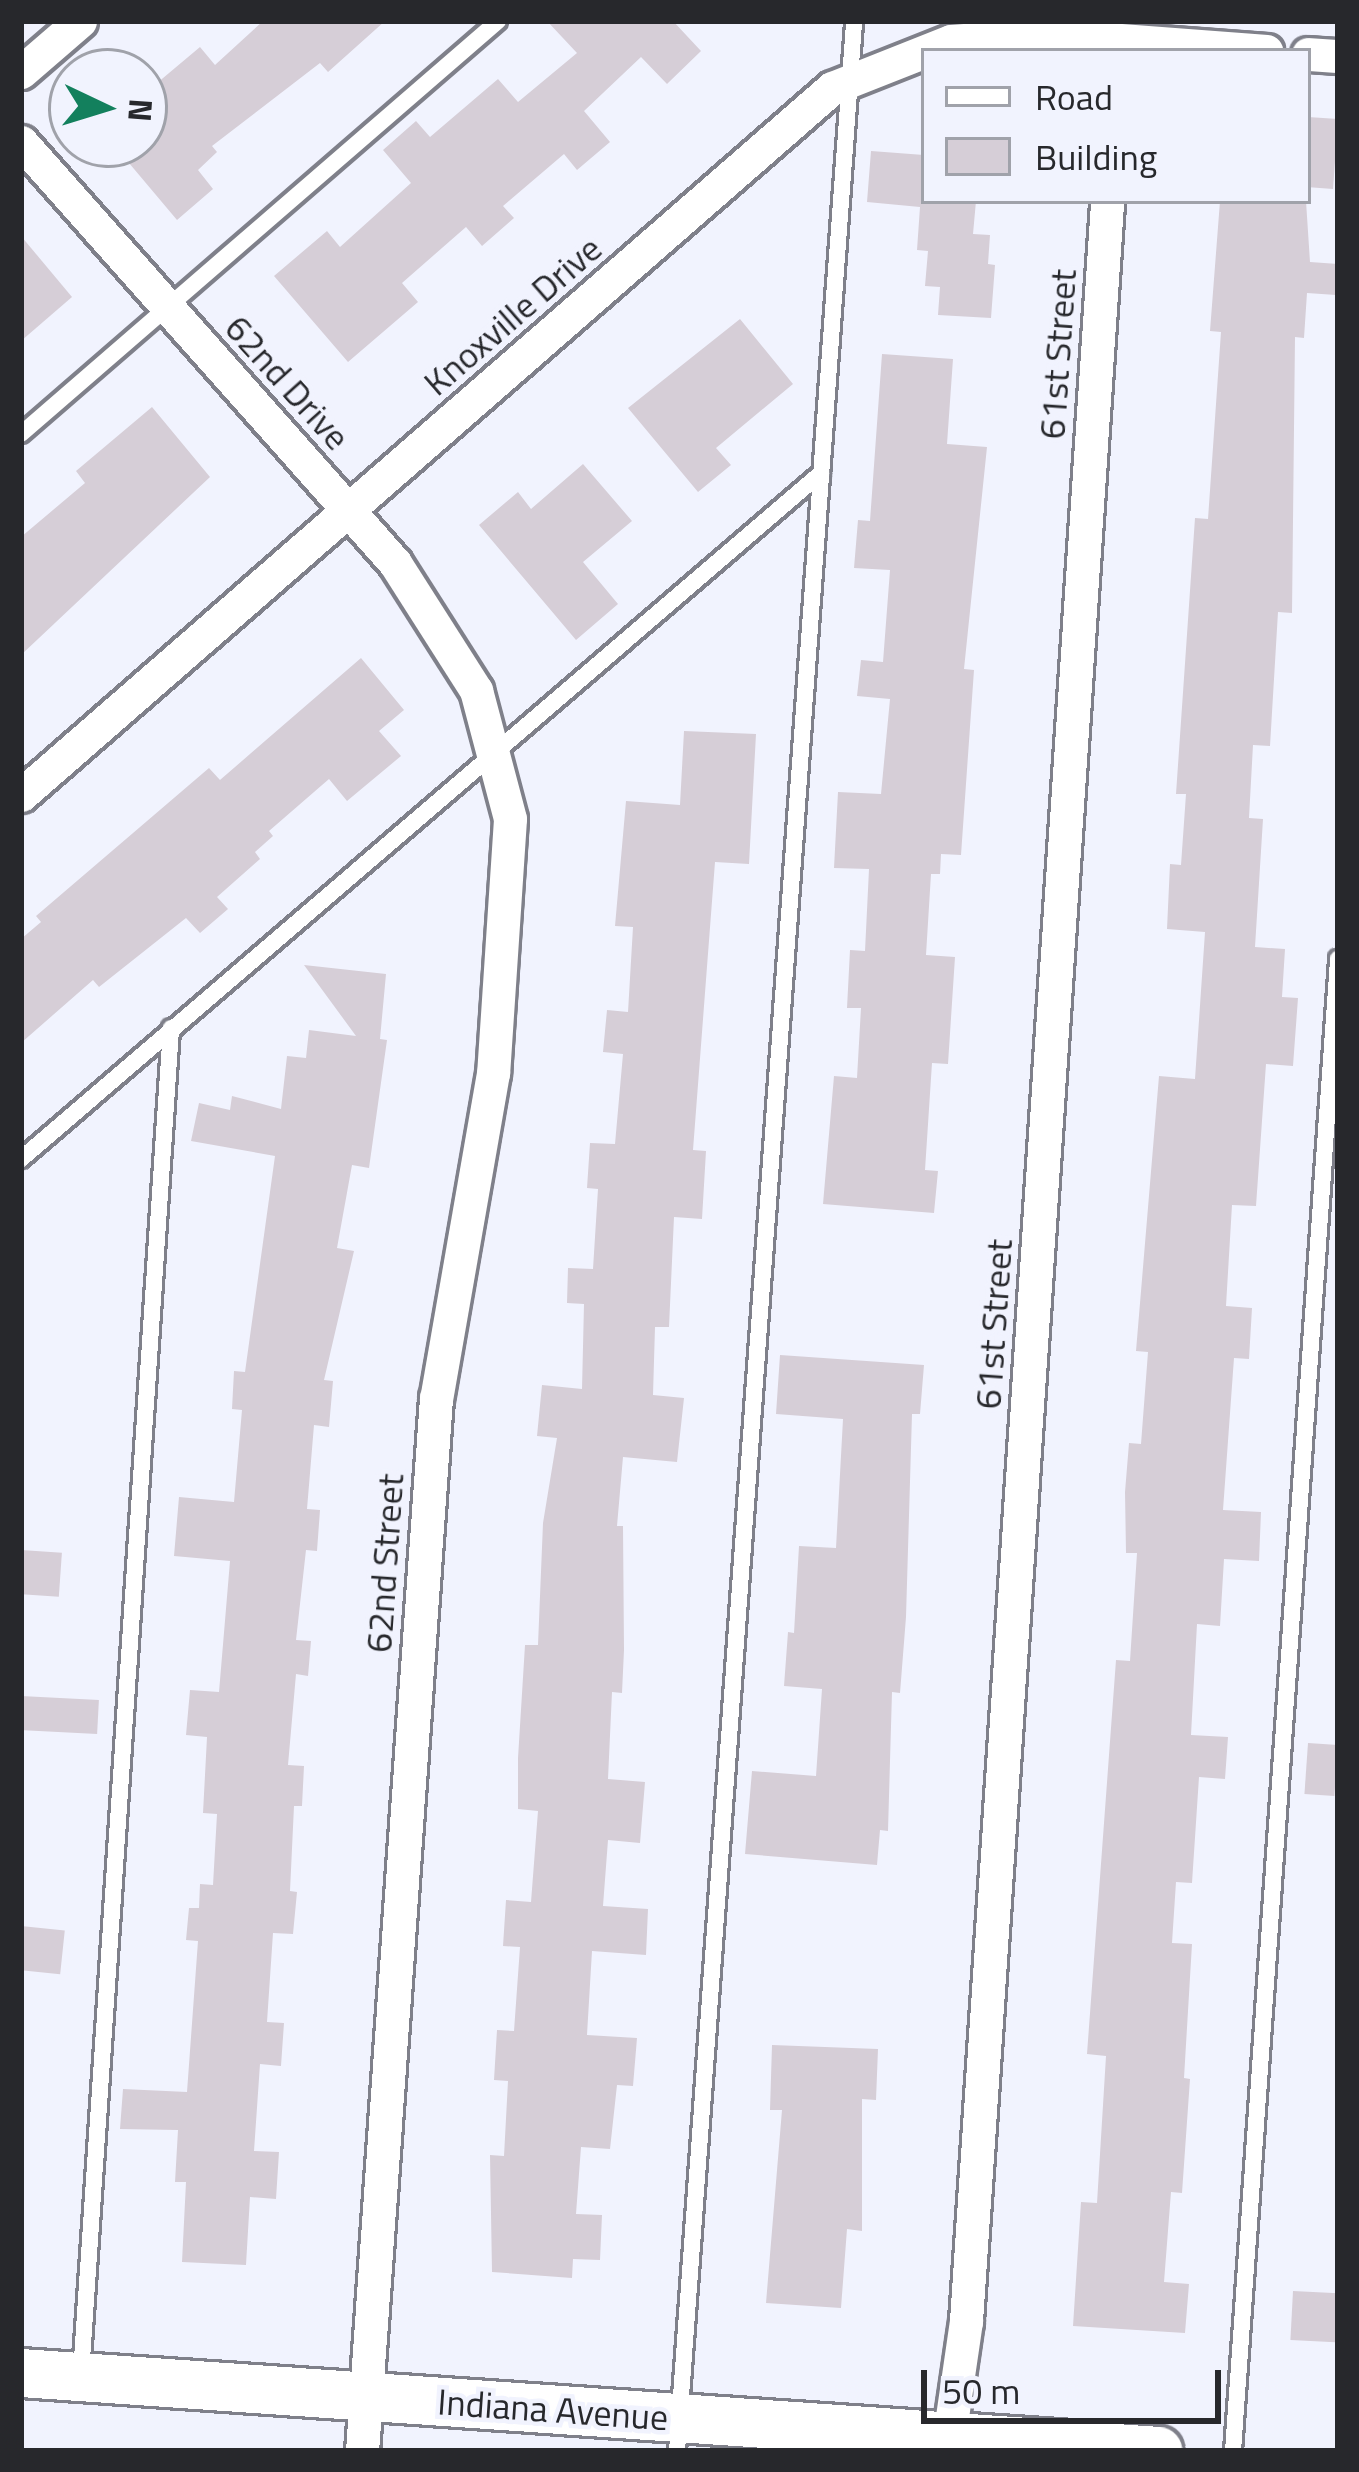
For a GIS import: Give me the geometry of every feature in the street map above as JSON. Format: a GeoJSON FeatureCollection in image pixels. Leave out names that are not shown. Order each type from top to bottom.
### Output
{"type":"FeatureCollection","features":[{"type":"Feature","properties":{"kind":"main road","name":"Indiana Avenue"},"geometry":{"type":"LineString","coordinates":[[21,2373],[367,2397],[680,2435],[1158,2451]]}},
{"type":"Feature","properties":{"kind":"street"},"geometry":{"type":"LineString","coordinates":[[21,72],[80,21]]}},
{"type":"Feature","properties":{"kind":"street","name":"Knoxville Drive"},"geometry":{"type":"LineString","coordinates":[[933,48],[951,41],[1041,34],[1234,48]]}},
{"type":"Feature","properties":{"kind":"street","name":"Knoxville Drive"},"geometry":{"type":"LineString","coordinates":[[21,795],[849,80],[921,52]]}},
{"type":"Feature","properties":{"kind":"street","name":"62nd Drive"},"geometry":{"type":"LineString","coordinates":[[21,142],[394,562],[476,690]]}},
{"type":"Feature","properties":{"kind":"street","name":"61st Street"},"geometry":{"type":"LineString","coordinates":[[948,2444],[966,2321],[1106,204]]}},
{"type":"Feature","properties":{"kind":"street","name":"62nd Street"},"geometry":{"type":"LineString","coordinates":[[362,2451],[436,1398],[493,1073],[510,901],[510,819],[495,747],[476,690]]}},
{"type":"Feature","properties":{"kind":"lane"},"geometry":{"type":"LineString","coordinates":[[21,434],[498,21]]}},
{"type":"Feature","properties":{"kind":"lane"},"geometry":{"type":"LineString","coordinates":[[680,2435],[854,21]]}},
{"type":"Feature","properties":{"kind":"lane"},"geometry":{"type":"LineString","coordinates":[[21,1159],[495,747],[820,473]]}},
{"type":"Feature","properties":{"kind":"lane"},"geometry":{"type":"LineString","coordinates":[[1233,2451],[1338,959]]}},
{"type":"Feature","properties":{"kind":"lane"},"geometry":{"type":"LineString","coordinates":[[80,2377],[171,1028]]}},
{"type":"Feature","properties":{"kind":"building"},"geometry":{"type":"Polygon","coordinates":[[[263,21],[385,21],[328,72],[320,63],[212,146],[217,152],[198,170],[213,189],[177,220],[133,168],[168,168],[168,74],[200,47],[215,65],[263,21]]]}},
{"type":"Feature","properties":{"kind":"building"},"geometry":{"type":"Polygon","coordinates":[[[547,21],[673,21],[701,51],[667,84],[641,57],[584,111],[610,142],[577,170],[564,154],[503,206],[514,218],[482,246],[466,227],[402,283],[418,302],[348,362],[274,276],[327,231],[340,247],[411,183],[383,150],[416,121],[430,137],[498,79],[518,102],[577,53],[547,21]]]}},
{"type":"Feature","properties":{"kind":"building"},"geometry":{"type":"Polygon","coordinates":[[[1311,117],[1338,119],[1333,189],[1311,187],[1311,117]]]}},
{"type":"Feature","properties":{"kind":"building"},"geometry":{"type":"Polygon","coordinates":[[[871,151],[921,155],[921,204],[976,204],[973,234],[990,235],[988,264],[995,265],[991,318],[938,315],[940,287],[925,286],[928,251],[917,250],[920,207],[867,202],[871,151]]]}},
{"type":"Feature","properties":{"kind":"building"},"geometry":{"type":"Polygon","coordinates":[[[1220,204],[1306,204],[1310,262],[1338,264],[1336,295],[1307,293],[1304,338],[1295,337],[1292,613],[1278,612],[1270,746],[1253,745],[1249,818],[1263,819],[1255,947],[1285,949],[1282,997],[1298,998],[1293,1066],[1266,1064],[1256,1206],[1232,1205],[1226,1306],[1252,1308],[1249,1359],[1234,1358],[1223,1510],[1261,1512],[1259,1561],[1224,1559],[1220,1626],[1197,1624],[1191,1735],[1228,1737],[1225,1779],[1199,1777],[1192,1883],[1176,1882],[1172,1943],[1192,1944],[1184,2078],[1190,2079],[1182,2193],[1171,2192],[1164,2282],[1189,2284],[1185,2333],[1073,2326],[1081,2202],[1097,2203],[1106,2056],[1087,2054],[1116,1660],[1130,1661],[1137,1553],[1126,1553],[1125,1492],[1129,1443],[1141,1444],[1148,1352],[1136,1351],[1159,1076],[1195,1079],[1205,932],[1167,929],[1170,864],[1181,865],[1186,794],[1176,794],[1195,518],[1208,519],[1221,332],[1210,331],[1220,204]]]}},
{"type":"Feature","properties":{"kind":"building"},"geometry":{"type":"Polygon","coordinates":[[[21,236],[72,297],[21,341],[21,236]]]}},
{"type":"Feature","properties":{"kind":"building"},"geometry":{"type":"Polygon","coordinates":[[[740,319],[793,384],[716,448],[731,465],[698,492],[628,408],[740,319]]]}},
{"type":"Feature","properties":{"kind":"building"},"geometry":{"type":"Polygon","coordinates":[[[882,354],[953,359],[947,444],[987,447],[964,669],[974,670],[961,855],[941,854],[940,874],[931,874],[926,955],[955,957],[948,1064],[932,1063],[925,1170],[938,1171],[934,1213],[823,1204],[834,1076],[857,1078],[861,1008],[847,1008],[850,950],[865,951],[869,869],[834,868],[838,792],[881,794],[890,699],[857,696],[861,660],[883,662],[890,570],[854,568],[858,520],[870,521],[882,354]]]}},
{"type":"Feature","properties":{"kind":"building"},"geometry":{"type":"Polygon","coordinates":[[[152,407],[210,477],[21,655],[21,537],[85,483],[76,471],[152,407]]]}},
{"type":"Feature","properties":{"kind":"building"},"geometry":{"type":"Polygon","coordinates":[[[583,464],[632,521],[583,562],[618,604],[576,640],[479,525],[518,492],[531,509],[583,464]]]}},
{"type":"Feature","properties":{"kind":"building"},"geometry":{"type":"Polygon","coordinates":[[[361,658],[404,710],[379,731],[401,756],[347,801],[329,779],[269,831],[273,836],[255,852],[260,859],[217,897],[228,909],[200,933],[186,918],[99,987],[93,980],[21,1043],[21,939],[41,922],[36,916],[209,768],[220,780],[361,658]]]}},
{"type":"Feature","properties":{"kind":"building"},"geometry":{"type":"Polygon","coordinates":[[[684,731],[756,734],[749,864],[715,862],[693,1150],[706,1151],[702,1219],[674,1217],[669,1327],[655,1327],[653,1395],[684,1398],[677,1462],[623,1457],[617,1526],[623,1526],[622,1693],[612,1692],[608,1779],[645,1782],[640,1843],[608,1840],[603,1906],[648,1909],[646,1955],[592,1951],[587,2035],[637,2038],[633,2086],[617,2085],[610,2149],[581,2147],[576,2214],[602,2215],[600,2260],[573,2259],[572,2278],[492,2272],[490,2155],[504,2156],[508,2081],[494,2080],[497,2030],[514,2031],[520,1947],[503,1946],[506,1900],[531,1902],[538,1811],[518,1809],[518,1758],[525,1645],[538,1645],[543,1523],[557,1438],[537,1436],[542,1385],[582,1389],[584,1304],[567,1303],[568,1268],[593,1269],[598,1189],[587,1188],[590,1143],[615,1144],[623,1054],[603,1052],[607,1010],[628,1012],[633,927],[615,926],[626,801],[680,805],[684,731]]]}},
{"type":"Feature","properties":{"kind":"building"},"geometry":{"type":"Polygon","coordinates":[[[304,965],[386,974],[380,1039],[387,1040],[369,1168],[352,1165],[337,1248],[354,1251],[324,1380],[333,1381],[329,1427],[314,1425],[307,1509],[320,1510],[317,1551],[306,1550],[296,1640],[311,1641],[308,1676],[296,1674],[288,1765],[304,1766],[302,1806],[294,1806],[290,1891],[297,1892],[293,1934],[273,1933],[267,2022],[284,2023],[281,2066],[260,2064],[254,2151],[279,2152],[276,2199],[250,2197],[246,2265],[182,2262],[186,2182],[175,2182],[178,2130],[120,2129],[123,2089],[187,2092],[198,1941],[186,1940],[189,1908],[199,1908],[200,1884],[213,1885],[217,1814],[203,1813],[207,1737],[186,1735],[190,1690],[219,1692],[230,1561],[174,1556],[179,1497],[234,1502],[242,1410],[232,1409],[234,1371],[245,1372],[275,1156],[191,1141],[199,1103],[230,1110],[232,1096],[281,1109],[287,1056],[306,1058],[309,1030],[356,1036],[304,965]]]}},
{"type":"Feature","properties":{"kind":"building"},"geometry":{"type":"Polygon","coordinates":[[[780,1355],[924,1365],[920,1414],[912,1414],[906,1617],[900,1693],[892,1692],[888,1831],[880,1830],[877,1865],[745,1854],[752,1771],[816,1776],[822,1689],[784,1686],[788,1632],[794,1633],[799,1546],[836,1548],[843,1419],[776,1414],[780,1355]]]}},
{"type":"Feature","properties":{"kind":"building"},"geometry":{"type":"Polygon","coordinates":[[[21,1550],[62,1553],[59,1597],[21,1594],[21,1550]]]}},
{"type":"Feature","properties":{"kind":"building"},"geometry":{"type":"Polygon","coordinates":[[[21,1696],[99,1700],[97,1734],[21,1730],[21,1696]]]}},
{"type":"Feature","properties":{"kind":"building"},"geometry":{"type":"Polygon","coordinates":[[[1308,1743],[1338,1745],[1334,1796],[1304,1794],[1308,1743]]]}},
{"type":"Feature","properties":{"kind":"building"},"geometry":{"type":"Polygon","coordinates":[[[21,1926],[65,1931],[60,1974],[21,1970],[21,1926]]]}},
{"type":"Feature","properties":{"kind":"building"},"geometry":{"type":"Polygon","coordinates":[[[772,2045],[878,2049],[876,2100],[862,2099],[862,2231],[847,2229],[841,2308],[766,2303],[782,2110],[770,2110],[772,2045]]]}},
{"type":"Feature","properties":{"kind":"building"},"geometry":{"type":"Polygon","coordinates":[[[1293,2291],[1338,2293],[1335,2342],[1290,2340],[1293,2291]]]}}]}
